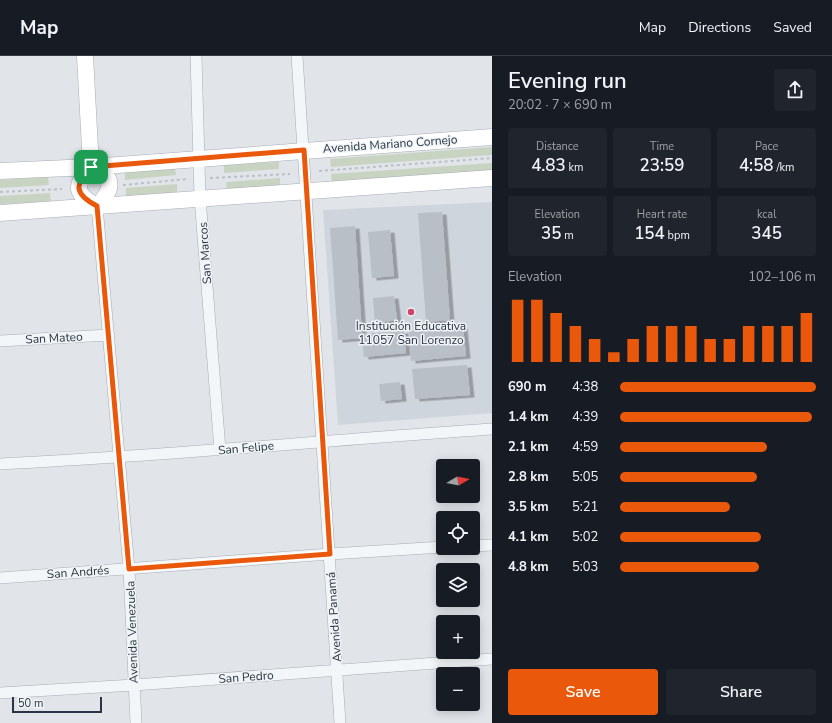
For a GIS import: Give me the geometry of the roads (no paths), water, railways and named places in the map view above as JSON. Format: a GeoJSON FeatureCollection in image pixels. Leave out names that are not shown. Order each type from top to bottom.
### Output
{"type":"FeatureCollection","features":[{"type":"Feature","properties":{"kind":"street"},"geometry":{"type":"LineString","coordinates":[[84,56],[91,167],[79,181],[79,189],[82,196],[97,206]]}},
{"type":"Feature","properties":{"kind":"street","name":"San Marcos"},"geometry":{"type":"LineString","coordinates":[[196,56],[200,198],[220,450]]}},
{"type":"Feature","properties":{"kind":"street","name":"Avenida Panamá"},"geometry":{"type":"LineString","coordinates":[[297,56],[340,723]]}},
{"type":"Feature","properties":{"kind":"street","name":"Avenida Mariano Cornejo"},"geometry":{"type":"LineString","coordinates":[[0,171],[91,167],[492,137]]}},
{"type":"Feature","properties":{"kind":"street"},"geometry":{"type":"LineString","coordinates":[[91,167],[106,175],[110,184],[107,196],[97,206]]}},
{"type":"Feature","properties":{"kind":"street"},"geometry":{"type":"LineString","coordinates":[[0,212],[492,178]]}},
{"type":"Feature","properties":{"kind":"street","name":"Avenida Venezuela"},"geometry":{"type":"LineString","coordinates":[[97,206],[129,569],[136,723]]}},
{"type":"Feature","properties":{"kind":"street","name":"San Mateo"},"geometry":{"type":"LineString","coordinates":[[0,341],[109,335]]}},
{"type":"Feature","properties":{"kind":"street","name":"San Felipe"},"geometry":{"type":"LineString","coordinates":[[0,464],[119,458],[322,440],[492,429]]}},
{"type":"Feature","properties":{"kind":"street"},"geometry":{"type":"LineString","coordinates":[[480,546],[492,545]]}},
{"type":"Feature","properties":{"kind":"street","name":"San Andrés"},"geometry":{"type":"LineString","coordinates":[[0,578],[436,547]]}},
{"type":"Feature","properties":{"kind":"street","name":"San Pedro"},"geometry":{"type":"LineString","coordinates":[[0,693],[337,671],[492,659]]}},
{"type":"Feature","properties":{"kind":"place","name":"Institución Educativa 11057 San Lorenzo"},"geometry":{"type":"Point","coordinates":[411,312]}}]}
